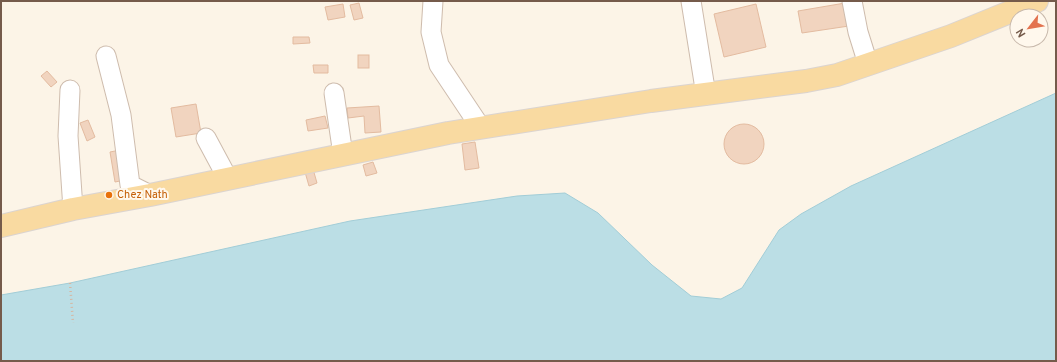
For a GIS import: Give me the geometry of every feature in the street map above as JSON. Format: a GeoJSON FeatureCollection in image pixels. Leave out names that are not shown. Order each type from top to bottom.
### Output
{"type":"FeatureCollection","features":[{"type":"Feature","properties":{"kind":"main road"},"geometry":{"type":"LineString","coordinates":[[1,226],[73,209],[150,195],[448,133],[651,101],[806,81],[836,74],[951,36],[1037,1]]}},
{"type":"Feature","properties":{"kind":"street"},"geometry":{"type":"LineString","coordinates":[[433,1],[431,32],[439,65],[481,128]]}},
{"type":"Feature","properties":{"kind":"street"},"geometry":{"type":"LineString","coordinates":[[691,1],[706,95]]}},
{"type":"Feature","properties":{"kind":"street"},"geometry":{"type":"LineString","coordinates":[[852,1],[858,32],[868,64]]}},
{"type":"Feature","properties":{"kind":"street"},"geometry":{"type":"LineString","coordinates":[[106,56],[121,115],[130,185],[150,195]]}},
{"type":"Feature","properties":{"kind":"street"},"geometry":{"type":"LineString","coordinates":[[70,90],[68,136],[73,209]]}},
{"type":"Feature","properties":{"kind":"street"},"geometry":{"type":"LineString","coordinates":[[334,93],[344,155]]}},
{"type":"Feature","properties":{"kind":"street"},"geometry":{"type":"LineString","coordinates":[[206,138],[228,179]]}},
{"type":"Feature","properties":{"kind":"path"},"geometry":{"type":"LineString","coordinates":[[70,283],[73,323]]}},
{"type":"Feature","properties":{"kind":"water"},"geometry":{"type":"Polygon","coordinates":[[[1056,93],[1056,361],[1,361],[1,295],[70,283],[350,221],[517,196],[565,193],[598,213],[652,265],[691,296],[721,299],[742,288],[779,230],[801,214],[851,186],[1056,93]]]}},
{"type":"Feature","properties":{"kind":"building"},"geometry":{"type":"Polygon","coordinates":[[[359,3],[363,18],[354,20],[350,5],[359,3]]]}},
{"type":"Feature","properties":{"kind":"building"},"geometry":{"type":"Polygon","coordinates":[[[845,3],[849,26],[802,33],[798,11],[845,3]]]}},
{"type":"Feature","properties":{"kind":"building"},"geometry":{"type":"Polygon","coordinates":[[[343,4],[345,17],[328,20],[325,7],[343,4]]]}},
{"type":"Feature","properties":{"kind":"building"},"geometry":{"type":"Polygon","coordinates":[[[756,4],[766,47],[724,57],[714,14],[756,4]]]}},
{"type":"Feature","properties":{"kind":"building"},"geometry":{"type":"Polygon","coordinates":[[[293,37],[309,37],[310,43],[293,44],[293,37]]]}},
{"type":"Feature","properties":{"kind":"building"},"geometry":{"type":"Polygon","coordinates":[[[358,55],[369,55],[369,68],[358,68],[358,55]]]}},
{"type":"Feature","properties":{"kind":"building"},"geometry":{"type":"Polygon","coordinates":[[[313,65],[328,65],[328,73],[314,73],[313,65]]]}},
{"type":"Feature","properties":{"kind":"building"},"geometry":{"type":"Polygon","coordinates":[[[47,71],[57,82],[51,87],[41,76],[47,71]]]}},
{"type":"Feature","properties":{"kind":"building"},"geometry":{"type":"Polygon","coordinates":[[[196,104],[201,133],[176,137],[171,108],[196,104]]]}},
{"type":"Feature","properties":{"kind":"building"},"geometry":{"type":"Polygon","coordinates":[[[379,106],[381,132],[365,133],[364,116],[348,118],[347,108],[379,106]]]}},
{"type":"Feature","properties":{"kind":"building"},"geometry":{"type":"Polygon","coordinates":[[[325,116],[328,128],[308,131],[306,120],[325,116]]]}},
{"type":"Feature","properties":{"kind":"building"},"geometry":{"type":"Polygon","coordinates":[[[88,120],[95,137],[87,141],[80,123],[88,120]]]}},
{"type":"Feature","properties":{"kind":"building"},"geometry":{"type":"Polygon","coordinates":[[[748,124],[755,127],[761,133],[764,144],[763,152],[755,161],[748,164],[740,164],[733,161],[725,152],[724,140],[727,133],[736,125],[748,124]]]}},
{"type":"Feature","properties":{"kind":"building"},"geometry":{"type":"Polygon","coordinates":[[[475,142],[479,168],[465,170],[462,144],[475,142]]]}},
{"type":"Feature","properties":{"kind":"building"},"geometry":{"type":"Polygon","coordinates":[[[120,150],[125,180],[115,182],[110,152],[120,150]]]}},
{"type":"Feature","properties":{"kind":"building"},"geometry":{"type":"Polygon","coordinates":[[[373,162],[377,173],[366,176],[363,165],[373,162]]]}},
{"type":"Feature","properties":{"kind":"building"},"geometry":{"type":"Polygon","coordinates":[[[313,169],[317,183],[309,186],[305,172],[313,169]]]}},
{"type":"Feature","properties":{"kind":"place","name":"Chez Nath"},"geometry":{"type":"Point","coordinates":[109,195]}}]}
